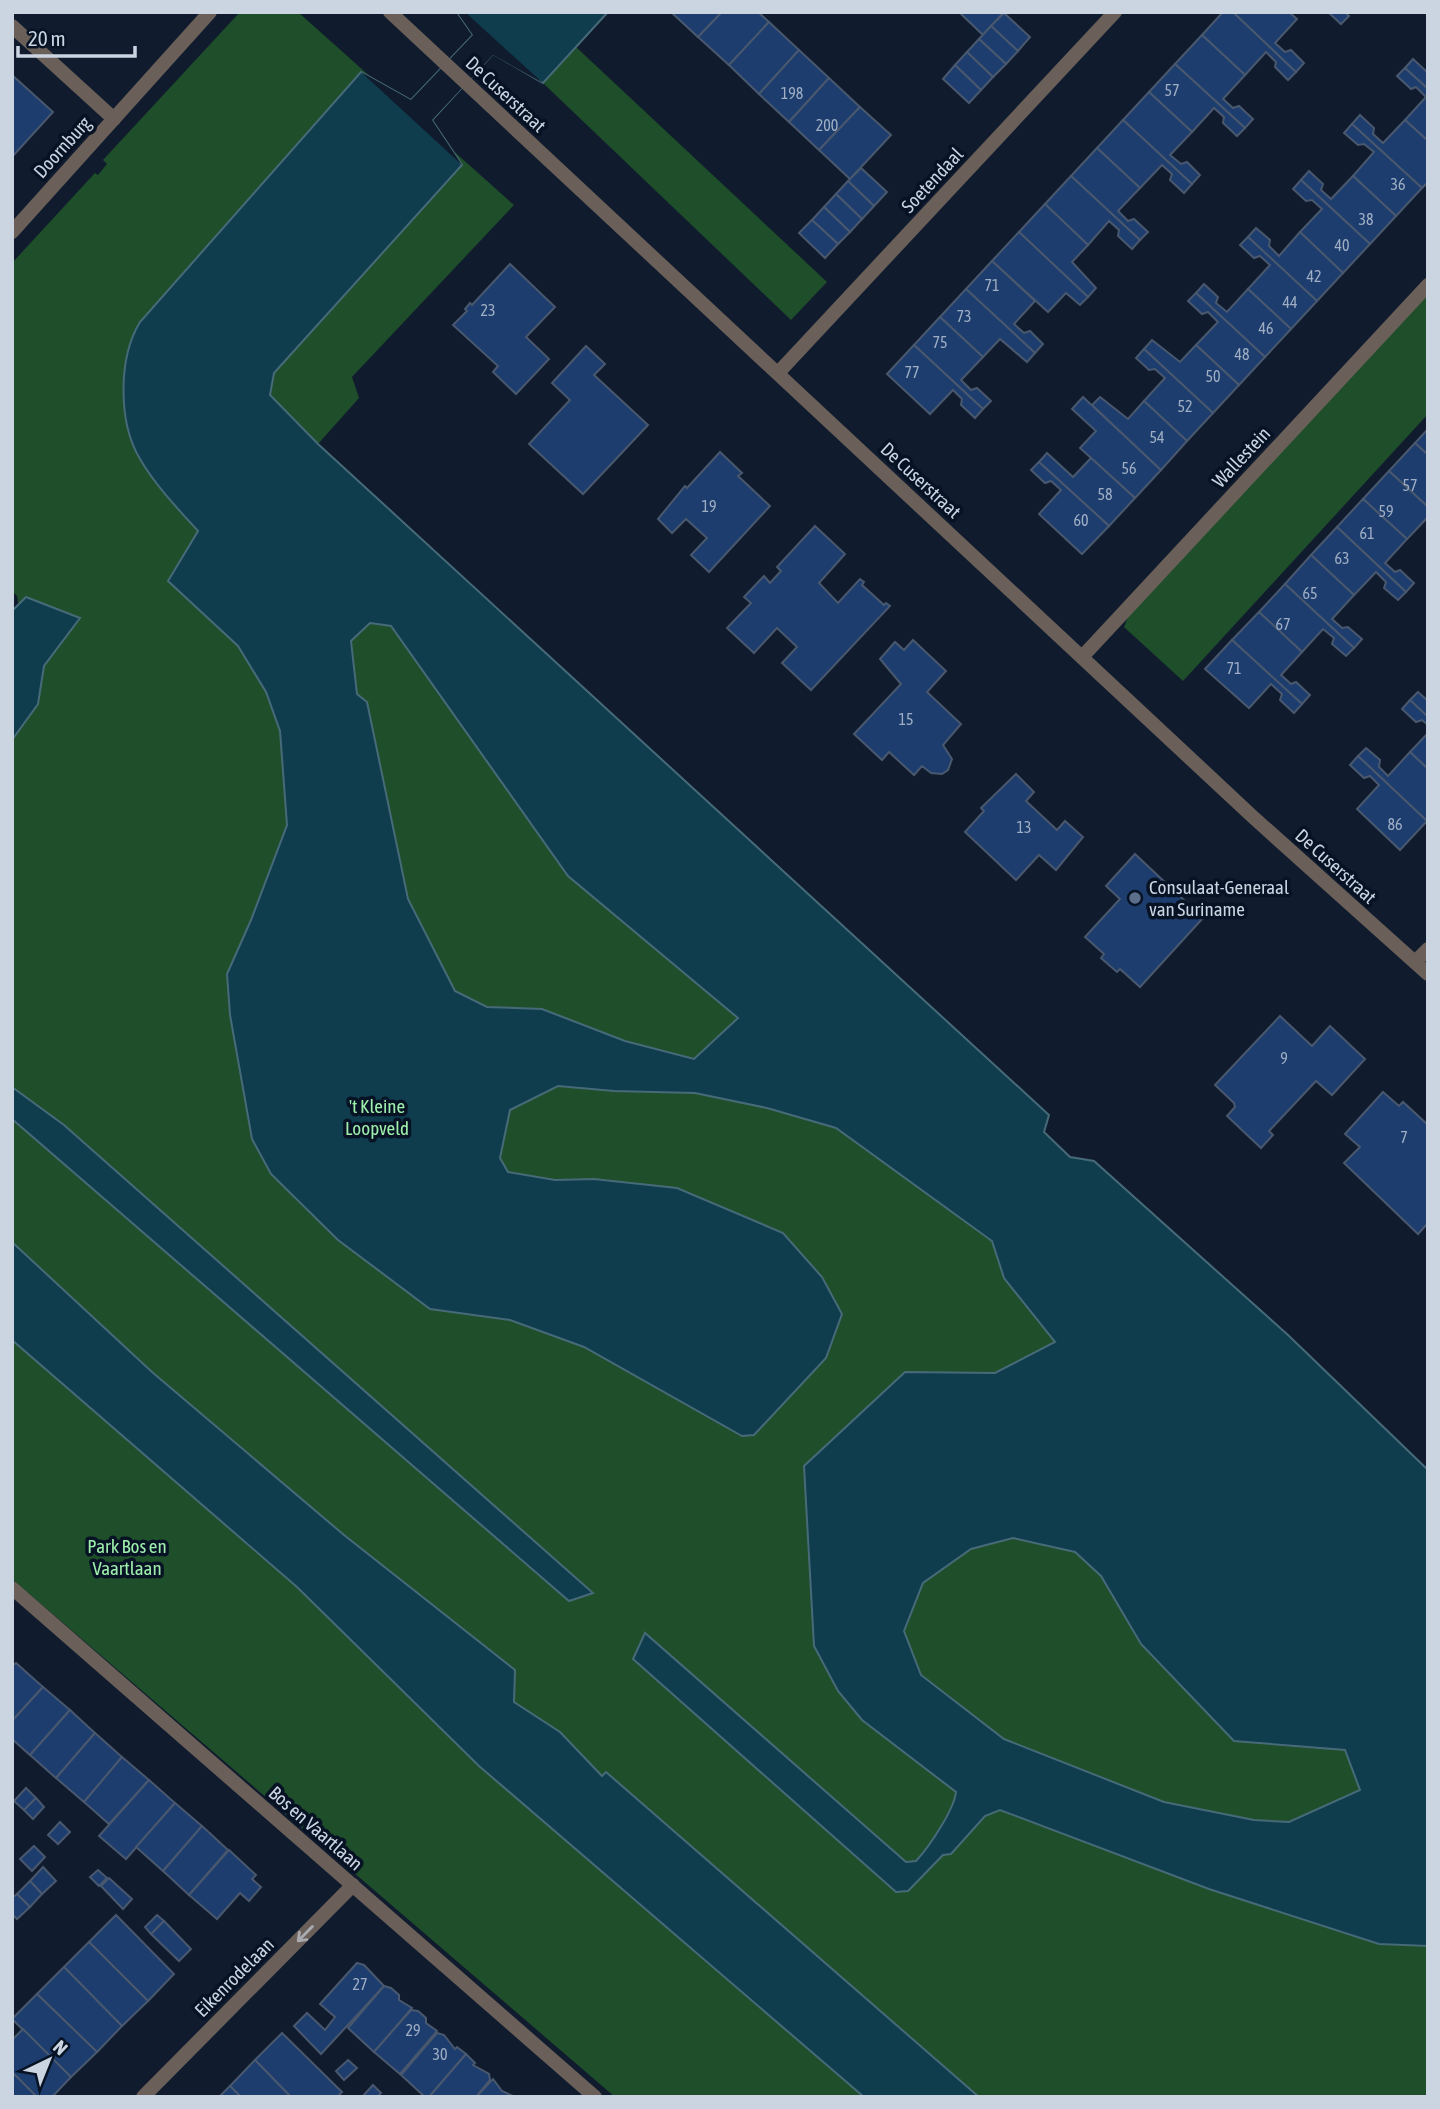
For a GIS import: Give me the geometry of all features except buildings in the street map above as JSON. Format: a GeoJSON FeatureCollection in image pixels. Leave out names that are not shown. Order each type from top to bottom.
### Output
{"type":"FeatureCollection","features":[{"type":"Feature","properties":{"kind":"street","name":"Doornburg"},"geometry":{"type":"LineString","coordinates":[[12,232],[210,12]]}},
{"type":"Feature","properties":{"kind":"street","name":"De Cuserstraat"},"geometry":{"type":"LineString","coordinates":[[390,12],[1253,817],[1428,974]]}},
{"type":"Feature","properties":{"kind":"street","name":"Soetendaal"},"geometry":{"type":"LineString","coordinates":[[778,373],[1115,12]]}},
{"type":"Feature","properties":{"kind":"street","name":"Doornburg"},"geometry":{"type":"LineString","coordinates":[[12,26],[114,119]]}},
{"type":"Feature","properties":{"kind":"street","name":"Wallestein"},"geometry":{"type":"LineString","coordinates":[[1083,656],[1428,285]]}},
{"type":"Feature","properties":{"kind":"street"},"geometry":{"type":"LineString","coordinates":[[1415,962],[1428,949]]}},
{"type":"Feature","properties":{"kind":"street","name":"Bos en Vaartlaan"},"geometry":{"type":"LineString","coordinates":[[13,1589],[595,2097]]}},
{"type":"Feature","properties":{"kind":"street","name":"Eikenrodelaan"},"geometry":{"type":"LineString","coordinates":[[143,2097],[353,1885]]}},
{"type":"Feature","properties":{"kind":"green space","name":"'t Kleine Loopveld"},"geometry":{"type":"Polygon","coordinates":[[[240,12],[298,12],[514,205],[352,377],[359,398],[318,444],[302,430],[965,1193],[1337,1709],[1428,1918],[1428,2097],[944,2097],[12,1266],[12,736],[38,704],[17,596],[12,591],[12,263],[95,173],[98,175],[107,164],[103,160],[240,12]]]}},
{"type":"Feature","properties":{"kind":"green space"},"geometry":{"type":"Polygon","coordinates":[[[576,47],[827,282],[791,320],[543,83],[576,47]]]}},
{"type":"Feature","properties":{"kind":"green space"},"geometry":{"type":"Polygon","coordinates":[[[1428,289],[1428,414],[1183,681],[1124,627],[1128,617],[1428,289]]]}},
{"type":"Feature","properties":{"kind":"green space","name":"Park Bos en Vaartlaan"},"geometry":{"type":"Polygon","coordinates":[[[12,1328],[445,1720],[879,2097],[615,2097],[12,1579],[12,1328]]]}},
{"type":"Feature","properties":{"kind":"water"},"geometry":{"type":"Polygon","coordinates":[[[457,12],[608,12],[543,83],[493,54],[432,120],[462,165],[274,373],[270,395],[318,444],[1049,1115],[1044,1132],[1070,1157],[1094,1161],[1288,1335],[1428,1470],[1428,1946],[1379,1944],[1209,1889],[1000,1810],[985,1816],[951,1854],[943,1855],[908,1891],[896,1892],[633,1659],[645,1633],[906,1862],[916,1861],[921,1855],[951,1808],[956,1792],[862,1720],[838,1691],[814,1646],[804,1466],[905,1372],[995,1373],[1055,1342],[1004,1278],[992,1241],[836,1128],[767,1108],[695,1093],[614,1091],[558,1086],[510,1110],[500,1158],[508,1172],[555,1180],[594,1179],[677,1188],[783,1233],[822,1277],[842,1314],[826,1358],[754,1435],[742,1436],[584,1347],[510,1320],[430,1309],[338,1240],[271,1174],[252,1139],[230,1015],[227,974],[287,825],[280,731],[266,692],[238,646],[168,581],[198,531],[153,478],[133,444],[125,409],[128,353],[140,322],[361,72],[411,100],[473,35],[457,12]],[[370,623],[351,641],[357,694],[367,702],[408,899],[455,991],[487,1007],[542,1009],[625,1041],[694,1059],[738,1018],[568,876],[391,626],[370,623]],[[1013,1538],[971,1549],[923,1583],[904,1631],[921,1675],[1004,1739],[1164,1802],[1254,1820],[1289,1822],[1360,1790],[1345,1750],[1234,1741],[1141,1644],[1101,1576],[1075,1552],[1013,1538]]]}},
{"type":"Feature","properties":{"kind":"water"},"geometry":{"type":"Polygon","coordinates":[[[26,597],[80,618],[44,666],[38,704],[12,740],[12,611],[26,597]]]}},
{"type":"Feature","properties":{"kind":"water"},"geometry":{"type":"Polygon","coordinates":[[[12,1087],[64,1125],[593,1593],[569,1601],[12,1119],[12,1087]]]}},
{"type":"Feature","properties":{"kind":"water"},"geometry":{"type":"Polygon","coordinates":[[[12,1242],[152,1372],[344,1535],[515,1670],[514,1702],[560,1732],[602,1776],[606,1772],[979,2097],[864,2097],[479,1766],[297,1587],[12,1340],[12,1242]]]}},
{"type":"Feature","properties":{"kind":"pier"},"geometry":{"type":"Polygon","coordinates":[[[457,12],[465,12],[543,83],[493,55],[432,120],[462,165],[361,72],[411,100],[473,35],[457,12]]]}},
{"type":"Feature","properties":{"kind":"place","name":"Consulaat-Generaal van Suriname"},"geometry":{"type":"Point","coordinates":[1135,898]}}]}
